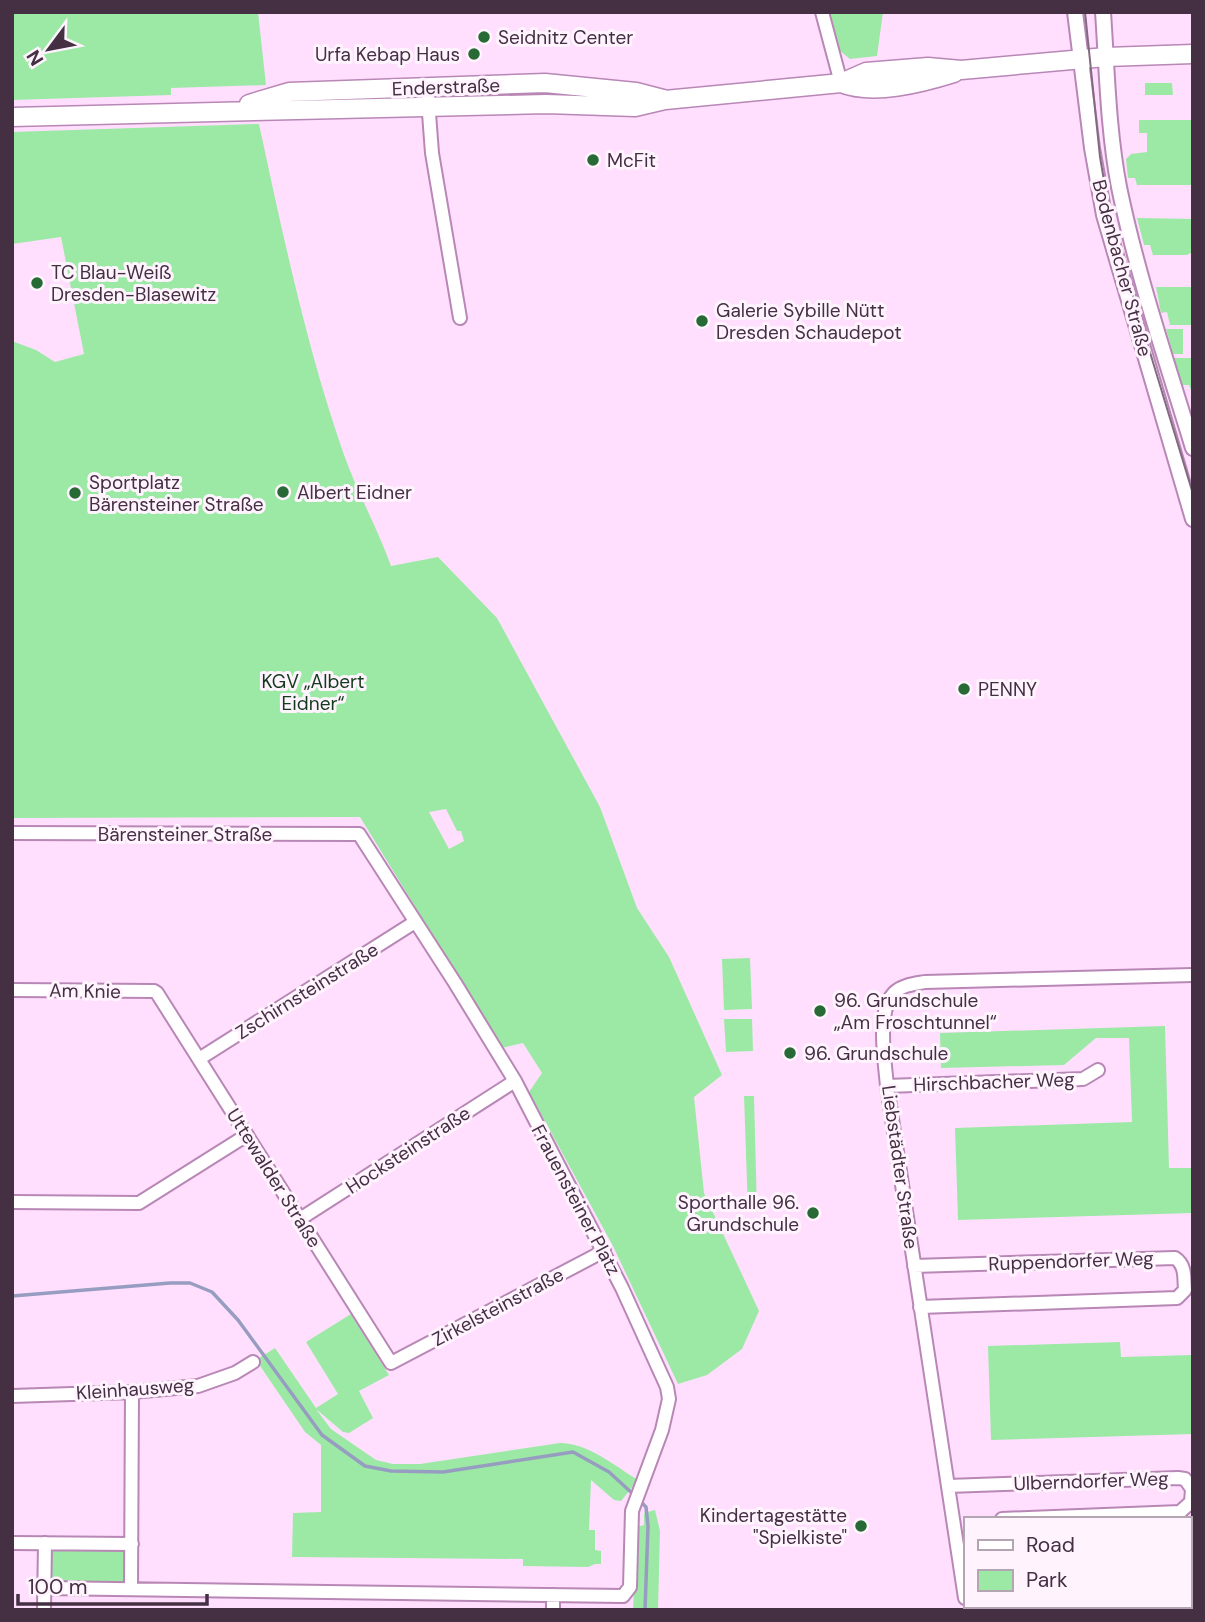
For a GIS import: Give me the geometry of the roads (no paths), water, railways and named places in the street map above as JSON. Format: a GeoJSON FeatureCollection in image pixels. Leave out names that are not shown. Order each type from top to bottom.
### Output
{"type":"FeatureCollection","features":[{"type":"Feature","properties":{"kind":"main road","name":"Enderstraße"},"geometry":{"type":"LineString","coordinates":[[12,117],[546,104],[635,107],[664,100],[841,83],[868,89],[929,81],[961,70],[1106,57],[1193,54]]}},
{"type":"Feature","properties":{"kind":"main road","name":"Enderstraße"},"geometry":{"type":"LineString","coordinates":[[229,110],[289,92],[569,84],[636,92],[664,100]]}},
{"type":"Feature","properties":{"kind":"street"},"geometry":{"type":"LineString","coordinates":[[822,12],[841,83]]}},
{"type":"Feature","properties":{"kind":"street","name":"Bodenbacher Straße"},"geometry":{"type":"LineString","coordinates":[[1075,12],[1092,148],[1104,215],[1193,519]]}},
{"type":"Feature","properties":{"kind":"street","name":"Bodenbacher Straße"},"geometry":{"type":"LineString","coordinates":[[1103,12],[1112,134],[1120,188],[1152,312],[1193,448]]}},
{"type":"Feature","properties":{"kind":"street"},"geometry":{"type":"LineString","coordinates":[[427,88],[428,107]]}},
{"type":"Feature","properties":{"kind":"street","name":"Enderstraße"},"geometry":{"type":"LineString","coordinates":[[428,107],[432,153],[460,318]]}},
{"type":"Feature","properties":{"kind":"street","name":"Bärensteiner Straße"},"geometry":{"type":"LineString","coordinates":[[12,833],[359,834]]}},
{"type":"Feature","properties":{"kind":"street","name":"Frauensteiner Platz"},"geometry":{"type":"LineString","coordinates":[[359,834],[515,1082],[604,1251],[668,1391],[669,1399],[662,1430],[632,1511],[630,1587],[623,1596],[553,1595]]}},
{"type":"Feature","properties":{"kind":"street","name":"Zschirnsteinstraße"},"geometry":{"type":"LineString","coordinates":[[199,1059],[415,922]]}},
{"type":"Feature","properties":{"kind":"street","name":"Liebstädter Straße"},"geometry":{"type":"LineString","coordinates":[[964,1585],[959,1520],[948,1486],[887,1086],[883,1028],[886,1007],[893,994],[904,986],[925,982],[1193,975]]}},
{"type":"Feature","properties":{"kind":"street","name":"Am Knie"},"geometry":{"type":"LineString","coordinates":[[12,990],[158,993]]}},
{"type":"Feature","properties":{"kind":"street","name":"Uttewalder Straße"},"geometry":{"type":"LineString","coordinates":[[158,993],[391,1363]]}},
{"type":"Feature","properties":{"kind":"street","name":"Hirschbacher Weg"},"geometry":{"type":"LineString","coordinates":[[887,1086],[1083,1079],[1098,1069]]}},
{"type":"Feature","properties":{"kind":"street","name":"Hocksteinstraße"},"geometry":{"type":"LineString","coordinates":[[300,1219],[515,1082]]}},
{"type":"Feature","properties":{"kind":"street"},"geometry":{"type":"LineString","coordinates":[[12,1202],[139,1203],[247,1135]]}},
{"type":"Feature","properties":{"kind":"street","name":"Zirkelsteinstraße"},"geometry":{"type":"LineString","coordinates":[[391,1363],[604,1251]]}},
{"type":"Feature","properties":{"kind":"street","name":"Ruppendorfer Weg"},"geometry":{"type":"LineString","coordinates":[[914,1266],[1175,1258],[1184,1268],[1185,1290],[1177,1298],[920,1307]]}},
{"type":"Feature","properties":{"kind":"street","name":"Kleinhausweg"},"geometry":{"type":"LineString","coordinates":[[12,1396],[132,1392],[198,1386],[235,1373],[253,1362]]}},
{"type":"Feature","properties":{"kind":"street"},"geometry":{"type":"LineString","coordinates":[[131,1589],[132,1392]]}},
{"type":"Feature","properties":{"kind":"street","name":"Ulberndorfer Weg"},"geometry":{"type":"LineString","coordinates":[[948,1486],[1178,1478],[1185,1479],[1192,1489],[1191,1502],[1180,1512],[1053,1517]]}},
{"type":"Feature","properties":{"kind":"street"},"geometry":{"type":"LineString","coordinates":[[12,1543],[132,1544]]}},
{"type":"Feature","properties":{"kind":"street"},"geometry":{"type":"LineString","coordinates":[[44,1610],[45,1543]]}},
{"type":"Feature","properties":{"kind":"street"},"geometry":{"type":"LineString","coordinates":[[44,1588],[553,1595],[553,1610]]}},
{"type":"Feature","properties":{"kind":"waterway"},"geometry":{"type":"LineString","coordinates":[[12,1296],[190,1283],[212,1292],[238,1320],[322,1435],[365,1466],[391,1471],[443,1472],[573,1452],[609,1472],[633,1494]]}},
{"type":"Feature","properties":{"kind":"waterway"},"geometry":{"type":"LineString","coordinates":[[638,1499],[646,1507],[648,1526],[645,1610]]}},
{"type":"Feature","properties":{"kind":"tram line"},"geometry":{"type":"LineString","coordinates":[[1085,12],[1100,157],[1107,198],[1135,303],[1193,494]]}},
{"type":"Feature","properties":{"kind":"place","name":"Seidnitz Center"},"geometry":{"type":"Point","coordinates":[484,37]}},
{"type":"Feature","properties":{"kind":"place","name":"Urfa Kebap Haus"},"geometry":{"type":"Point","coordinates":[474,54]}},
{"type":"Feature","properties":{"kind":"place","name":"McFit"},"geometry":{"type":"Point","coordinates":[593,160]}},
{"type":"Feature","properties":{"kind":"place","name":"TC Blau-Weiß Dresden-Blasewitz"},"geometry":{"type":"Point","coordinates":[37,283]}},
{"type":"Feature","properties":{"kind":"place","name":"Galerie Sybille Nütt Dresden Schaudepot"},"geometry":{"type":"Point","coordinates":[702,321]}},
{"type":"Feature","properties":{"kind":"place","name":"Albert Eidner"},"geometry":{"type":"Point","coordinates":[283,492]}},
{"type":"Feature","properties":{"kind":"place","name":"Sportplatz Bärensteiner Straße"},"geometry":{"type":"Point","coordinates":[75,493]}},
{"type":"Feature","properties":{"kind":"place","name":"PENNY"},"geometry":{"type":"Point","coordinates":[964,689]}},
{"type":"Feature","properties":{"kind":"place","name":"96. Grundschule „Am Froschtunnel“"},"geometry":{"type":"Point","coordinates":[820,1011]}},
{"type":"Feature","properties":{"kind":"place","name":"96. Grundschule"},"geometry":{"type":"Point","coordinates":[790,1053]}},
{"type":"Feature","properties":{"kind":"place","name":"Sporthalle 96. Grundschule"},"geometry":{"type":"Point","coordinates":[813,1213]}},
{"type":"Feature","properties":{"kind":"place","name":"Kindertagestätte \"Spielkiste\""},"geometry":{"type":"Point","coordinates":[861,1526]}},
{"type":"Feature","properties":{"kind":"park label","name":"KGV „Albert Eidner“"},"geometry":{"type":"Point","coordinates":[313,692]}}]}
